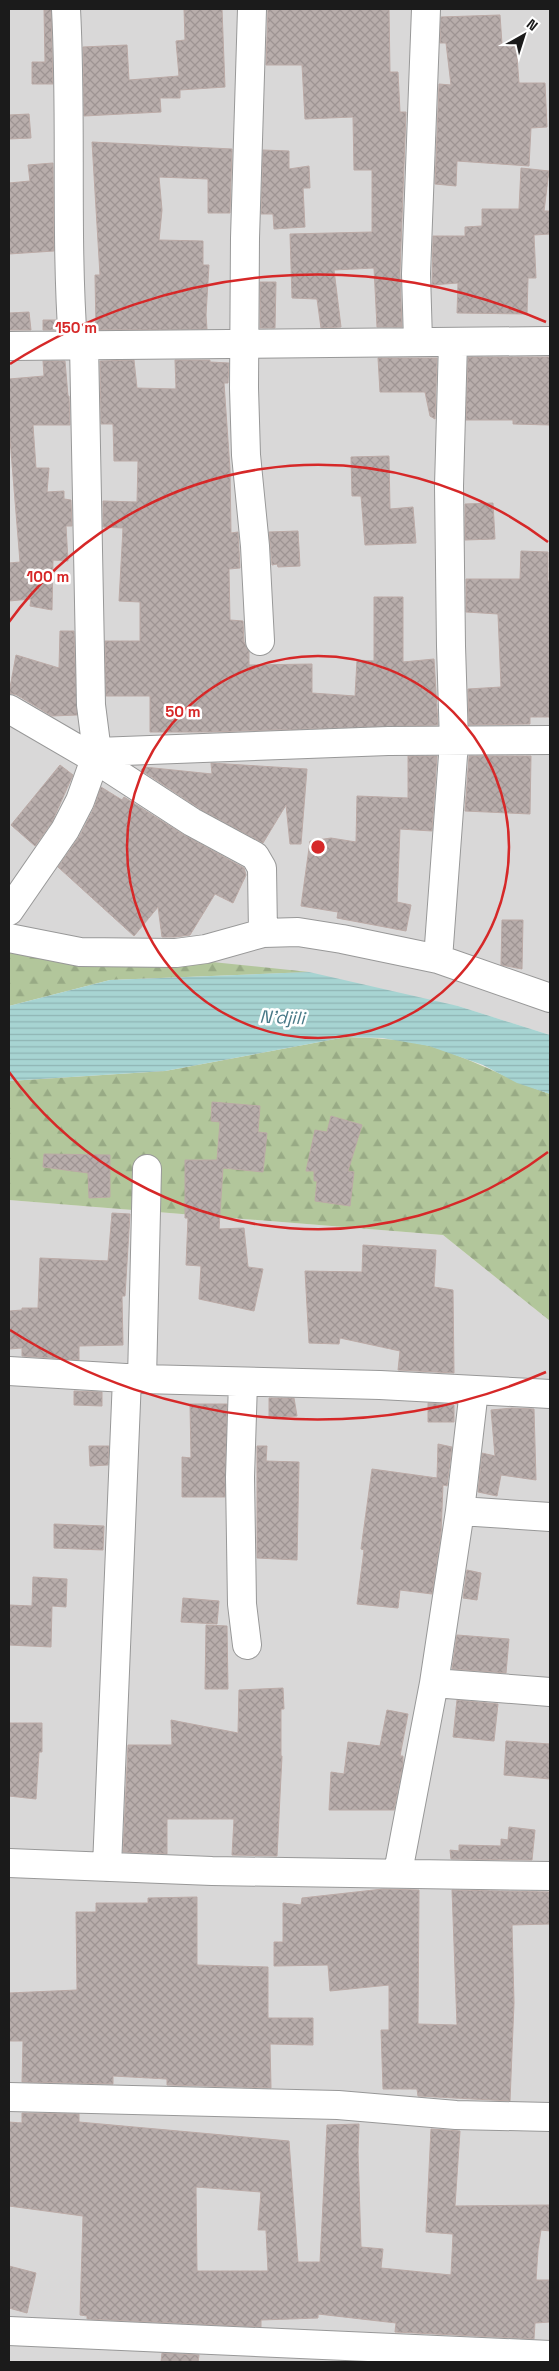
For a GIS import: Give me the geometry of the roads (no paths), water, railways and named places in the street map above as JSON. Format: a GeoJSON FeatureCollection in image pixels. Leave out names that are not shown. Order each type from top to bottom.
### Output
{"type":"FeatureCollection","features":[{"type":"Feature","properties":{"kind":"street"},"geometry":{"type":"LineString","coordinates":[[9,911],[65,830],[80,802],[96,755],[91,704],[78,344],[69,288],[69,91],[66,9]]}},
{"type":"Feature","properties":{"kind":"street"},"geometry":{"type":"LineString","coordinates":[[252,9],[245,238],[246,455],[255,546],[260,641]]}},
{"type":"Feature","properties":{"kind":"street"},"geometry":{"type":"LineString","coordinates":[[418,341],[416,274],[426,9]]}},
{"type":"Feature","properties":{"kind":"street"},"geometry":{"type":"LineString","coordinates":[[9,346],[246,342],[550,341]]}},
{"type":"Feature","properties":{"kind":"street"},"geometry":{"type":"LineString","coordinates":[[438,959],[454,742],[449,486],[453,342]]}},
{"type":"Feature","properties":{"kind":"street"},"geometry":{"type":"LineString","coordinates":[[9,709],[96,755],[192,822],[255,856],[262,868],[263,933]]}},
{"type":"Feature","properties":{"kind":"street"},"geometry":{"type":"LineString","coordinates":[[96,755],[388,741],[550,740]]}},
{"type":"Feature","properties":{"kind":"street"},"geometry":{"type":"LineString","coordinates":[[9,938],[80,952],[176,953],[206,948],[263,933],[298,932],[438,959],[550,998]]}},
{"type":"Feature","properties":{"kind":"street"},"geometry":{"type":"LineString","coordinates":[[107,1867],[148,1169]]}},
{"type":"Feature","properties":{"kind":"street"},"geometry":{"type":"LineString","coordinates":[[9,1371],[135,1379],[550,1394]]}},
{"type":"Feature","properties":{"kind":"street"},"geometry":{"type":"LineString","coordinates":[[243,1382],[240,1477],[242,1604],[247,1646]]}},
{"type":"Feature","properties":{"kind":"street"},"geometry":{"type":"LineString","coordinates":[[398,1872],[434,1683],[460,1512],[474,1390]]}},
{"type":"Feature","properties":{"kind":"street"},"geometry":{"type":"LineString","coordinates":[[460,1512],[550,1518]]}},
{"type":"Feature","properties":{"kind":"street"},"geometry":{"type":"LineString","coordinates":[[434,1683],[550,1692]]}},
{"type":"Feature","properties":{"kind":"street"},"geometry":{"type":"LineString","coordinates":[[9,1863],[107,1867],[550,1876]]}},
{"type":"Feature","properties":{"kind":"street"},"geometry":{"type":"LineString","coordinates":[[9,2097],[338,2105],[456,2114],[550,2117]]}},
{"type":"Feature","properties":{"kind":"street"},"geometry":{"type":"LineString","coordinates":[[9,2331],[550,2355]]}},
{"type":"Feature","properties":{"kind":"water","name":"N'djili"},"geometry":{"type":"Polygon","coordinates":[[[309,972],[458,1006],[550,1035],[550,1094],[517,1083],[483,1065],[429,1046],[382,1038],[346,1037],[165,1071],[9,1081],[9,1006],[110,980],[309,972]]]}}]}
